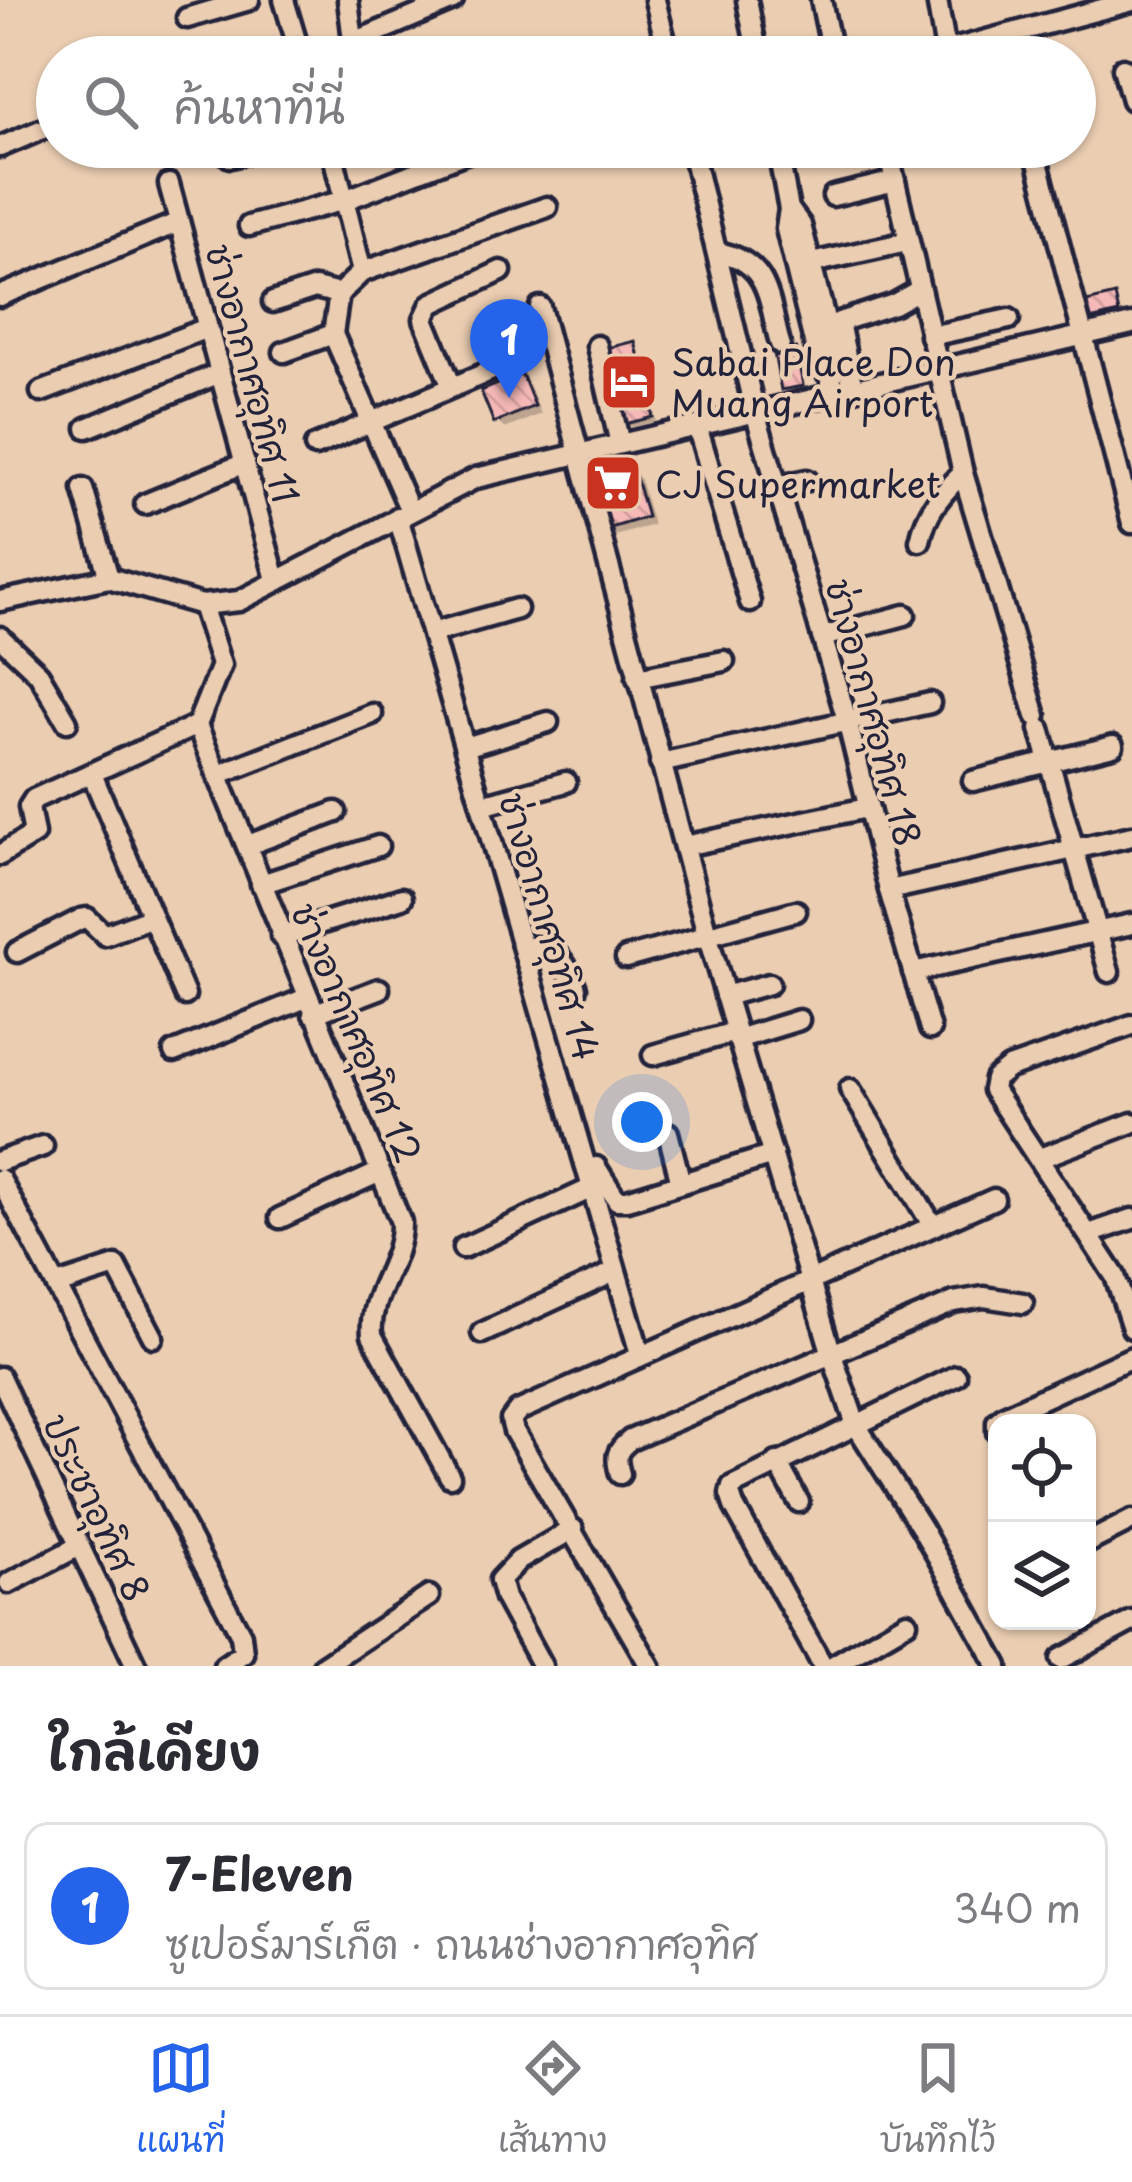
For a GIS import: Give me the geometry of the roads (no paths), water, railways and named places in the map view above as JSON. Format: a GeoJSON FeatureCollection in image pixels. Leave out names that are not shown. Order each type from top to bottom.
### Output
{"type":"FeatureCollection","features":[{"type":"Feature","properties":{"kind":"street"},"geometry":{"type":"LineString","coordinates":[[188,18],[249,0]]}},
{"type":"Feature","properties":{"kind":"street"},"geometry":{"type":"LineString","coordinates":[[284,0],[295,36]]}},
{"type":"Feature","properties":{"kind":"street"},"geometry":{"type":"LineString","coordinates":[[348,0],[353,36]]}},
{"type":"Feature","properties":{"kind":"street"},"geometry":{"type":"LineString","coordinates":[[382,36],[453,0]]}},
{"type":"Feature","properties":{"kind":"street"},"geometry":{"type":"LineString","coordinates":[[655,0],[664,36]]}},
{"type":"Feature","properties":{"kind":"street"},"geometry":{"type":"LineString","coordinates":[[747,0],[754,36]]}},
{"type":"Feature","properties":{"kind":"street"},"geometry":{"type":"LineString","coordinates":[[821,0],[829,36]]}},
{"type":"Feature","properties":{"kind":"street"},"geometry":{"type":"LineString","coordinates":[[937,0],[943,36]]}},
{"type":"Feature","properties":{"kind":"street"},"geometry":{"type":"LineString","coordinates":[[1009,36],[1132,1]]}},
{"type":"Feature","properties":{"kind":"street"},"geometry":{"type":"LineString","coordinates":[[1124,68],[1132,100]]}},
{"type":"Feature","properties":{"kind":"street"},"geometry":{"type":"LineString","coordinates":[[0,147],[36,132]]}},
{"type":"Feature","properties":{"kind":"street"},"geometry":{"type":"LineString","coordinates":[[337,168],[362,272]]}},
{"type":"Feature","properties":{"kind":"street"},"geometry":{"type":"LineString","coordinates":[[249,226],[345,200],[427,168]]}},
{"type":"Feature","properties":{"kind":"street","name":"ช่างอากาศอุทิศ 18"},"geometry":{"type":"LineString","coordinates":[[696,168],[755,412],[847,720],[930,1029]]}},
{"type":"Feature","properties":{"kind":"street"},"geometry":{"type":"LineString","coordinates":[[780,168],[789,209],[787,229],[820,366],[831,385]]}},
{"type":"Feature","properties":{"kind":"street"},"geometry":{"type":"LineString","coordinates":[[892,168],[963,473],[1109,972]]}},
{"type":"Feature","properties":{"kind":"street"},"geometry":{"type":"LineString","coordinates":[[1039,168],[1132,523]]}},
{"type":"Feature","properties":{"kind":"street"},"geometry":{"type":"LineString","coordinates":[[833,196],[895,181]]}},
{"type":"Feature","properties":{"kind":"street","name":"ช่างอากาศอุทิศ 11"},"geometry":{"type":"LineString","coordinates":[[169,184],[276,580]]}},
{"type":"Feature","properties":{"kind":"street"},"geometry":{"type":"LineString","coordinates":[[284,352],[334,334],[339,294],[362,272],[547,207]]}},
{"type":"Feature","properties":{"kind":"street"},"geometry":{"type":"LineString","coordinates":[[789,209],[800,225],[812,262],[836,362],[831,385]]}},
{"type":"Feature","properties":{"kind":"street"},"geometry":{"type":"LineString","coordinates":[[0,296],[179,222]]}},
{"type":"Feature","properties":{"kind":"street"},"geometry":{"type":"LineString","coordinates":[[812,262],[908,242]]}},
{"type":"Feature","properties":{"kind":"street"},"geometry":{"type":"LineString","coordinates":[[717,252],[738,256],[762,279],[780,344]]}},
{"type":"Feature","properties":{"kind":"street"},"geometry":{"type":"LineString","coordinates":[[452,387],[424,319],[425,310],[501,271]]}},
{"type":"Feature","properties":{"kind":"street"},"geometry":{"type":"LineString","coordinates":[[273,302],[315,288],[339,294]]}},
{"type":"Feature","properties":{"kind":"street"},"geometry":{"type":"LineString","coordinates":[[854,389],[839,322],[894,304],[919,290]]}},
{"type":"Feature","properties":{"kind":"street"},"geometry":{"type":"LineString","coordinates":[[540,307],[724,996],[832,1355],[856,1425],[922,1529],[998,1666]]}},
{"type":"Feature","properties":{"kind":"street"},"geometry":{"type":"LineString","coordinates":[[930,336],[1009,319]]}},
{"type":"Feature","properties":{"kind":"street"},"geometry":{"type":"LineString","coordinates":[[0,601],[110,578],[202,605],[239,601],[476,478],[755,412],[831,385],[854,389],[1132,324]]}},
{"type":"Feature","properties":{"kind":"street"},"geometry":{"type":"LineString","coordinates":[[41,392],[207,328]]}},
{"type":"Feature","properties":{"kind":"street","name":"ช่างอากาศอุทิศ 14"},"geometry":{"type":"LineString","coordinates":[[334,334],[404,514],[432,633],[640,1354]]}},
{"type":"Feature","properties":{"kind":"street"},"geometry":{"type":"LineString","coordinates":[[597,346],[620,444]]}},
{"type":"Feature","properties":{"kind":"street"},"geometry":{"type":"LineString","coordinates":[[315,446],[509,363]]}},
{"type":"Feature","properties":{"kind":"street"},"geometry":{"type":"LineString","coordinates":[[87,428],[220,373]]}},
{"type":"Feature","properties":{"kind":"street"},"geometry":{"type":"LineString","coordinates":[[698,425],[750,602]]}},
{"type":"Feature","properties":{"kind":"street"},"geometry":{"type":"LineString","coordinates":[[145,504],[244,463]]}},
{"type":"Feature","properties":{"kind":"street"},"geometry":{"type":"LineString","coordinates":[[920,542],[924,520],[963,473]]}},
{"type":"Feature","properties":{"kind":"street"},"geometry":{"type":"LineString","coordinates":[[777,487],[806,480]]}},
{"type":"Feature","properties":{"kind":"street"},"geometry":{"type":"LineString","coordinates":[[83,489],[110,578]]}},
{"type":"Feature","properties":{"kind":"street"},"geometry":{"type":"LineString","coordinates":[[0,855],[34,834],[30,802],[196,725],[220,665],[202,605]]}},
{"type":"Feature","properties":{"kind":"street"},"geometry":{"type":"LineString","coordinates":[[432,633],[518,609]]}},
{"type":"Feature","properties":{"kind":"street"},"geometry":{"type":"LineString","coordinates":[[822,637],[905,615]]}},
{"type":"Feature","properties":{"kind":"street"},"geometry":{"type":"LineString","coordinates":[[0,637],[39,674],[67,722]]}},
{"type":"Feature","properties":{"kind":"street"},"geometry":{"type":"LineString","coordinates":[[638,678],[724,661]]}},
{"type":"Feature","properties":{"kind":"street"},"geometry":{"type":"LineString","coordinates":[[660,763],[930,703]]}},
{"type":"Feature","properties":{"kind":"street"},"geometry":{"type":"LineString","coordinates":[[217,775],[372,714]]}},
{"type":"Feature","properties":{"kind":"street"},"geometry":{"type":"LineString","coordinates":[[465,747],[548,722]]}},
{"type":"Feature","properties":{"kind":"street","name":"ช่างอากาศอุทิศ 12"},"geometry":{"type":"LineString","coordinates":[[196,725],[400,1222],[401,1238],[370,1315],[372,1336],[450,1477]]}},
{"type":"Feature","properties":{"kind":"street"},"geometry":{"type":"LineString","coordinates":[[973,781],[1114,746]]}},
{"type":"Feature","properties":{"kind":"street"},"geometry":{"type":"LineString","coordinates":[[92,774],[185,994]]}},
{"type":"Feature","properties":{"kind":"street"},"geometry":{"type":"LineString","coordinates":[[482,805],[566,782]]}},
{"type":"Feature","properties":{"kind":"street"},"geometry":{"type":"LineString","coordinates":[[684,846],[867,808]]}},
{"type":"Feature","properties":{"kind":"street"},"geometry":{"type":"LineString","coordinates":[[248,845],[336,812]]}},
{"type":"Feature","properties":{"kind":"street"},"geometry":{"type":"LineString","coordinates":[[889,890],[1132,836]]}},
{"type":"Feature","properties":{"kind":"street"},"geometry":{"type":"LineString","coordinates":[[261,884],[378,846]]}},
{"type":"Feature","properties":{"kind":"street"},"geometry":{"type":"LineString","coordinates":[[281,936],[402,898]]}},
{"type":"Feature","properties":{"kind":"street"},"geometry":{"type":"LineString","coordinates":[[626,958],[796,911]]}},
{"type":"Feature","properties":{"kind":"street"},"geometry":{"type":"LineString","coordinates":[[17,952],[81,919],[87,918],[105,935],[152,917]]}},
{"type":"Feature","properties":{"kind":"street"},"geometry":{"type":"LineString","coordinates":[[913,972],[1132,924]]}},
{"type":"Feature","properties":{"kind":"street"},"geometry":{"type":"LineString","coordinates":[[523,946],[552,949],[564,959],[576,988]]}},
{"type":"Feature","properties":{"kind":"street"},"geometry":{"type":"LineString","coordinates":[[724,996],[769,984]]}},
{"type":"Feature","properties":{"kind":"street"},"geometry":{"type":"LineString","coordinates":[[174,1052],[309,1006],[379,989]]}},
{"type":"Feature","properties":{"kind":"street"},"geometry":{"type":"LineString","coordinates":[[653,1055],[799,1020]]}},
{"type":"Feature","properties":{"kind":"street"},"geometry":{"type":"LineString","coordinates":[[1131,1318],[1089,1234],[993,1090],[995,1079],[1009,1068],[1132,1025]]}},
{"type":"Feature","properties":{"kind":"street"},"geometry":{"type":"LineString","coordinates":[[850,1089],[933,1226]]}},
{"type":"Feature","properties":{"kind":"street"},"geometry":{"type":"LineString","coordinates":[[1040,1158],[1132,1124]]}},
{"type":"Feature","properties":{"kind":"street"},"geometry":{"type":"LineString","coordinates":[[668,1133],[681,1184]]}},
{"type":"Feature","properties":{"kind":"street"},"geometry":{"type":"LineString","coordinates":[[0,1160],[43,1145]]}},
{"type":"Feature","properties":{"kind":"street"},"geometry":{"type":"LineString","coordinates":[[463,1249],[590,1179],[596,1167],[617,1200],[773,1155]]}},
{"type":"Feature","properties":{"kind":"street"},"geometry":{"type":"LineString","coordinates":[[280,1218],[380,1172]]}},
{"type":"Feature","properties":{"kind":"street"},"geometry":{"type":"LineString","coordinates":[[0,1179],[241,1636],[243,1653],[224,1666]]}},
{"type":"Feature","properties":{"kind":"street"},"geometry":{"type":"LineString","coordinates":[[650,1666],[511,1420],[518,1411],[640,1354],[994,1199]]}},
{"type":"Feature","properties":{"kind":"street"},"geometry":{"type":"LineString","coordinates":[[1089,1234],[1132,1219]]}},
{"type":"Feature","properties":{"kind":"street"},"geometry":{"type":"LineString","coordinates":[[56,1285],[116,1266],[153,1337]]}},
{"type":"Feature","properties":{"kind":"street"},"geometry":{"type":"LineString","coordinates":[[482,1333],[614,1272]]}},
{"type":"Feature","properties":{"kind":"street"},"geometry":{"type":"LineString","coordinates":[[620,1474],[615,1458],[631,1440],[969,1297],[1023,1303]]}},
{"type":"Feature","properties":{"kind":"street"},"geometry":{"type":"LineString","coordinates":[[1008,1414],[1132,1357]]}},
{"type":"Feature","properties":{"kind":"street","name":"ประชาอุทิศ 8"},"geometry":{"type":"LineString","coordinates":[[0,1376],[136,1666]]}},
{"type":"Feature","properties":{"kind":"street"},"geometry":{"type":"LineString","coordinates":[[907,1622],[828,1666],[730,1494],[742,1479],[956,1376]]}},
{"type":"Feature","properties":{"kind":"street"},"geometry":{"type":"LineString","coordinates":[[777,1462],[799,1502]]}},
{"type":"Feature","properties":{"kind":"street"},"geometry":{"type":"LineString","coordinates":[[1096,1538],[1132,1520]]}},
{"type":"Feature","properties":{"kind":"street"},"geometry":{"type":"LineString","coordinates":[[542,1666],[500,1580],[518,1561],[573,1529]]}},
{"type":"Feature","properties":{"kind":"street"},"geometry":{"type":"LineString","coordinates":[[9,1583],[79,1546]]}},
{"type":"Feature","properties":{"kind":"street"},"geometry":{"type":"LineString","coordinates":[[323,1666],[429,1596]]}},
{"type":"Feature","properties":{"kind":"street"},"geometry":{"type":"LineString","coordinates":[[1061,1659],[1132,1622]]}},
{"type":"Feature","properties":{"kind":"place","name":"Sabai Place Don Muang Airport"},"geometry":{"type":"Point","coordinates":[629,382]}},
{"type":"Feature","properties":{"kind":"place","name":"7-Eleven"},"geometry":{"type":"Point","coordinates":[509,398]}},
{"type":"Feature","properties":{"kind":"place","name":"CJ Supermarket"},"geometry":{"type":"Point","coordinates":[613,483]}}]}
